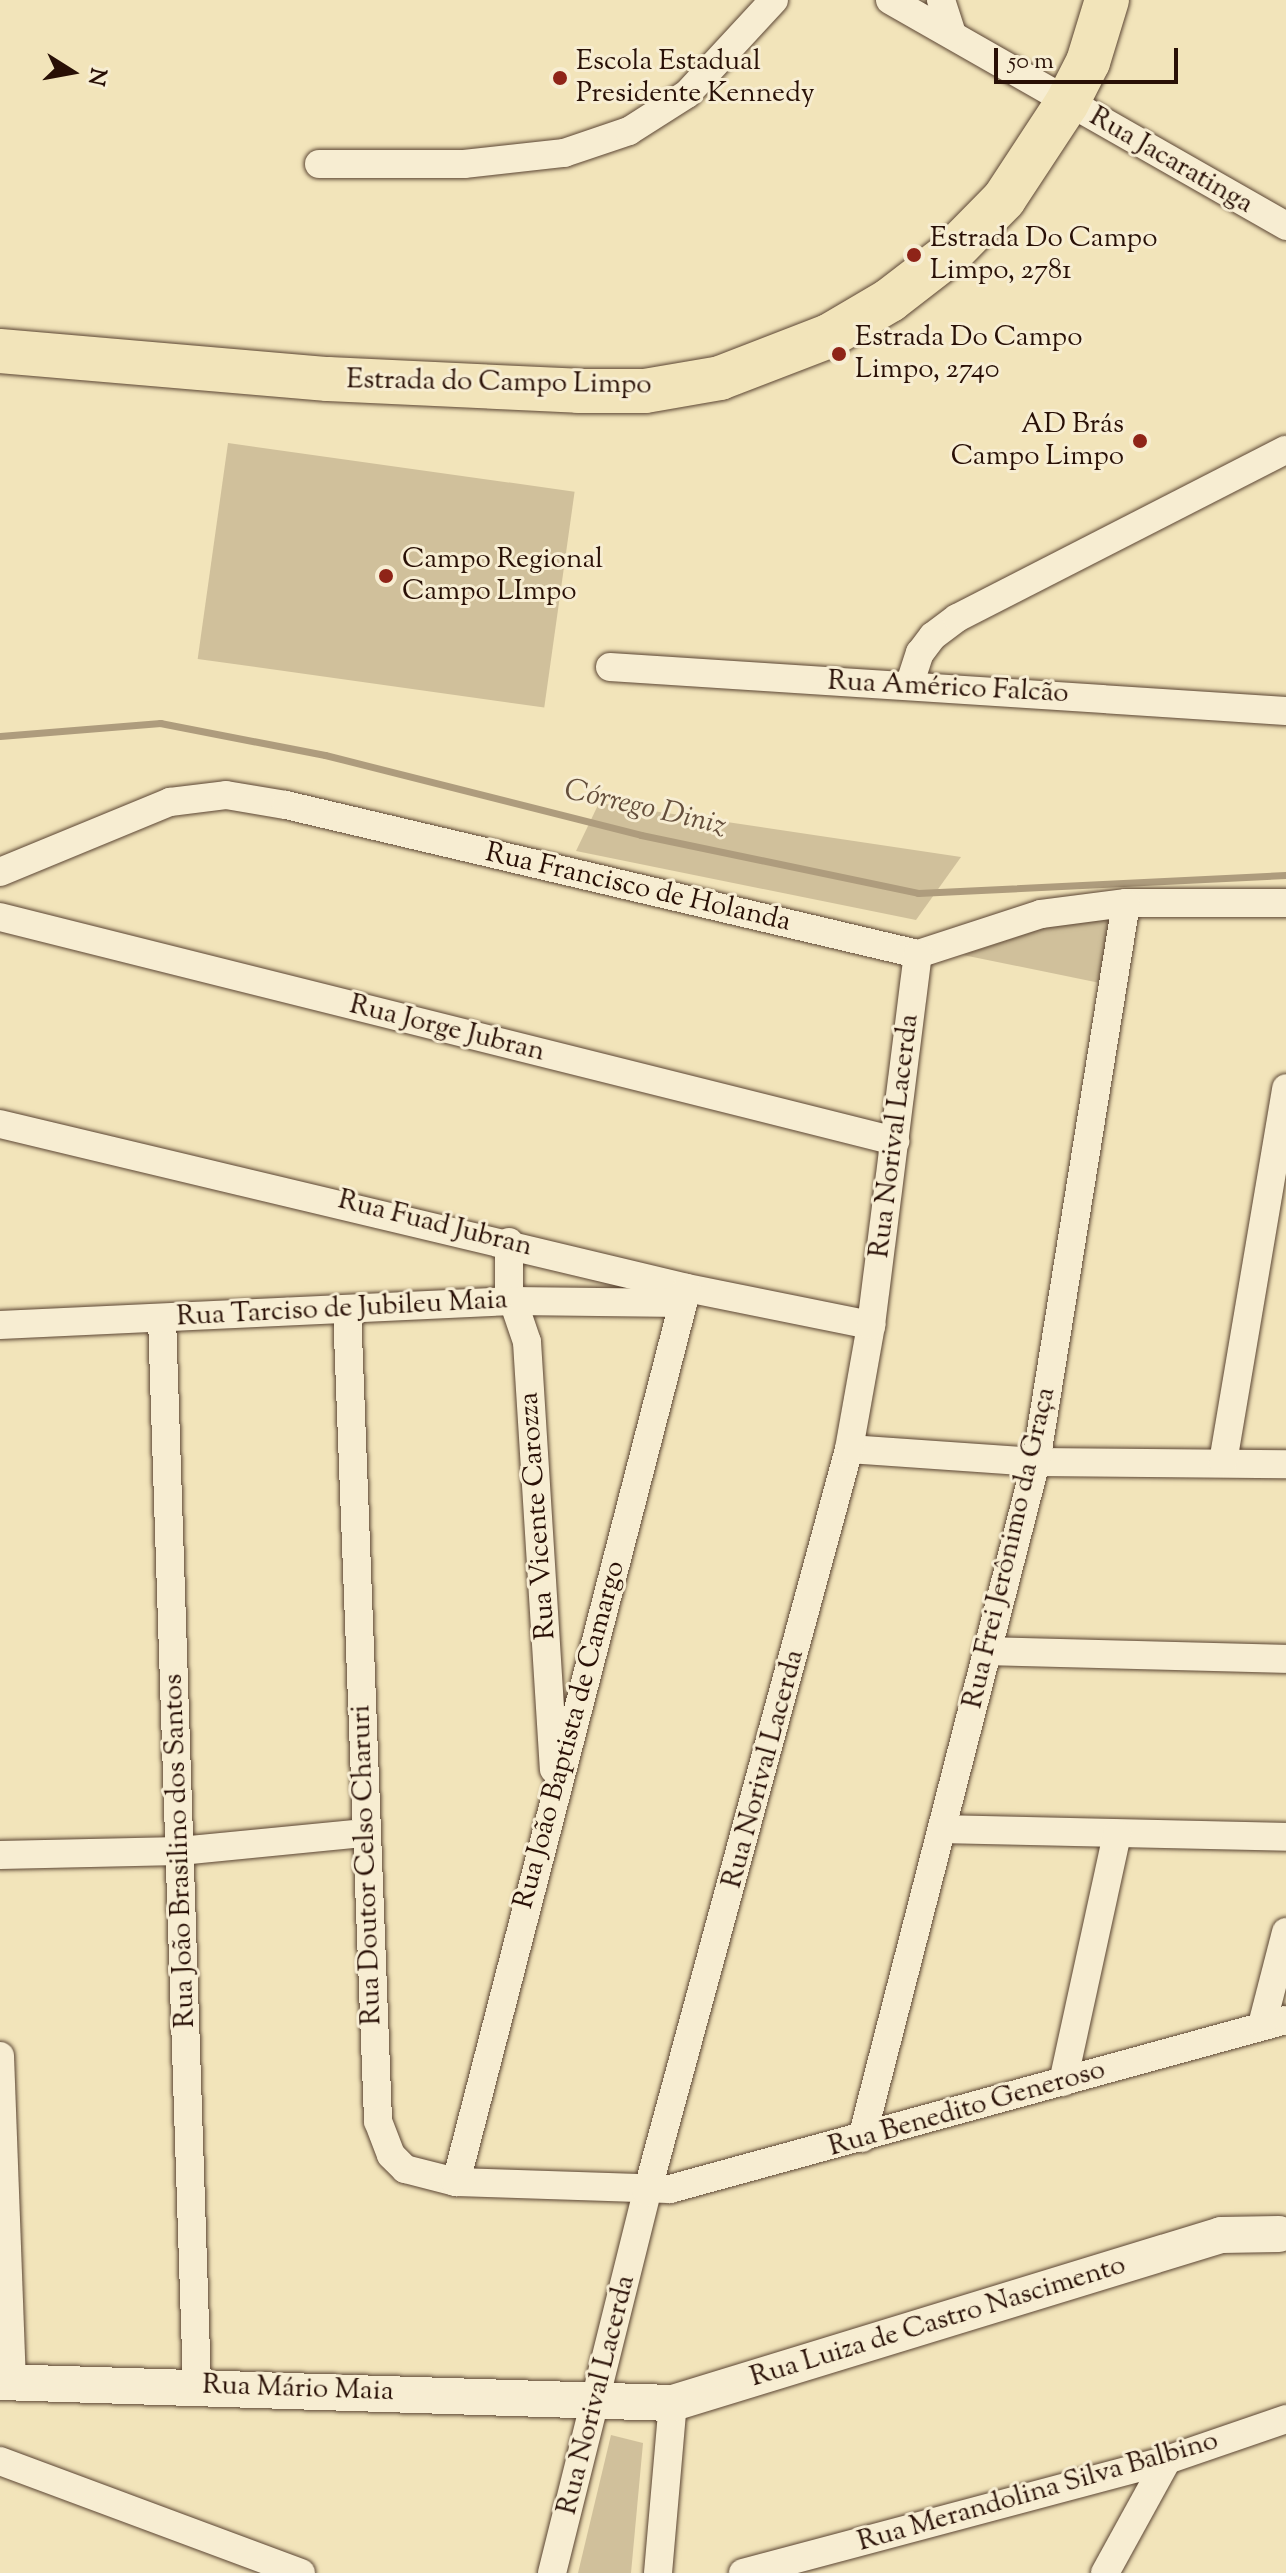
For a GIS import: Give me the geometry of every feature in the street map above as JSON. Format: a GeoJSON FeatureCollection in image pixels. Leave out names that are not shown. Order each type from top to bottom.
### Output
{"type":"FeatureCollection","features":[{"type":"Feature","properties":{"kind":"main road","name":"Estrada do Campo Limpo"},"geometry":{"type":"LineString","coordinates":[[0,351],[328,379],[578,391],[645,391],[720,378],[829,336],[890,300],[952,252],[1004,199],[1067,103],[1088,62],[1107,0]]}},
{"type":"Feature","properties":{"kind":"street"},"geometry":{"type":"LineString","coordinates":[[319,164],[464,164],[550,155],[629,131],[687,94],[774,0]]}},
{"type":"Feature","properties":{"kind":"street","name":"Rua Jacaratinga"},"geometry":{"type":"LineString","coordinates":[[890,0],[1286,226]]}},
{"type":"Feature","properties":{"kind":"street"},"geometry":{"type":"LineString","coordinates":[[941,0],[952,34]]}},
{"type":"Feature","properties":{"kind":"street"},"geometry":{"type":"LineString","coordinates":[[909,686],[920,653],[957,618],[1286,450]]}},
{"type":"Feature","properties":{"kind":"street","name":"Rua Américo Falcão"},"geometry":{"type":"LineString","coordinates":[[610,667],[1286,711]]}},
{"type":"Feature","properties":{"kind":"street","name":"Rua Francisco de Holanda"},"geometry":{"type":"LineString","coordinates":[[0,872],[170,802],[226,795],[286,805],[918,954]]}},
{"type":"Feature","properties":{"kind":"street"},"geometry":{"type":"LineString","coordinates":[[918,954],[1001,923],[1126,903],[1286,903]]}},
{"type":"Feature","properties":{"kind":"street","name":"Rua Frei Jerônimo da Graça"},"geometry":{"type":"LineString","coordinates":[[862,2138],[1036,1462],[1126,903]]}},
{"type":"Feature","properties":{"kind":"street","name":"Rua Jorge Jubran"},"geometry":{"type":"LineString","coordinates":[[0,917],[895,1141]]}},
{"type":"Feature","properties":{"kind":"street","name":"Rua Norival Lacerda"},"geometry":{"type":"LineString","coordinates":[[552,2573],[647,2192],[849,1449],[871,1325],[918,954]]}},
{"type":"Feature","properties":{"kind":"street"},"geometry":{"type":"LineString","coordinates":[[1223,1462],[1286,1088]]}},
{"type":"Feature","properties":{"kind":"street","name":"Rua Fuad Jubran"},"geometry":{"type":"LineString","coordinates":[[0,1124],[509,1242],[685,1296],[871,1325]]}},
{"type":"Feature","properties":{"kind":"street","name":"Rua Vicente Carozza"},"geometry":{"type":"LineString","coordinates":[[509,1242],[508,1280],[527,1342],[555,1794]]}},
{"type":"Feature","properties":{"kind":"street","name":"Rua Tarciso de Jubileu Maia"},"geometry":{"type":"LineString","coordinates":[[0,1325],[685,1296]]}},
{"type":"Feature","properties":{"kind":"street","name":"Rua João Baptista de Camargo"},"geometry":{"type":"LineString","coordinates":[[456,2182],[685,1296]]}},
{"type":"Feature","properties":{"kind":"street","name":"Rua Doutor Celso Charuri"},"geometry":{"type":"LineString","coordinates":[[347,1309],[365,1833],[381,2139],[405,2169],[456,2182],[647,2192]]}},
{"type":"Feature","properties":{"kind":"street","name":"Rua João Brasilino dos Santos"},"geometry":{"type":"LineString","coordinates":[[162,1318],[197,2384]]}},
{"type":"Feature","properties":{"kind":"street"},"geometry":{"type":"LineString","coordinates":[[849,1449],[1036,1462],[1286,1464]]}},
{"type":"Feature","properties":{"kind":"street"},"geometry":{"type":"LineString","coordinates":[[988,1651],[1286,1659]]}},
{"type":"Feature","properties":{"kind":"street"},"geometry":{"type":"LineString","coordinates":[[942,1829],[1286,1837]]}},
{"type":"Feature","properties":{"kind":"street"},"geometry":{"type":"LineString","coordinates":[[0,1855],[180,1851],[365,1833]]}},
{"type":"Feature","properties":{"kind":"street"},"geometry":{"type":"LineString","coordinates":[[1063,2082],[1117,1834]]}},
{"type":"Feature","properties":{"kind":"street"},"geometry":{"type":"LineString","coordinates":[[1274,2022],[1286,1932]]}},
{"type":"Feature","properties":{"kind":"street","name":"Rua Benedito Generoso"},"geometry":{"type":"LineString","coordinates":[[647,2192],[698,2183],[1274,2022]]}},
{"type":"Feature","properties":{"kind":"street"},"geometry":{"type":"LineString","coordinates":[[0,2056],[6,2382]]}},
{"type":"Feature","properties":{"kind":"street","name":"Rua Luiza de Castro Nascimento"},"geometry":{"type":"LineString","coordinates":[[596,2402],[673,2403],[1221,2235],[1284,2234]]}},
{"type":"Feature","properties":{"kind":"street","name":"Rua Mário Maia"},"geometry":{"type":"LineString","coordinates":[[6,2382],[197,2384],[596,2402]]}},
{"type":"Feature","properties":{"kind":"street"},"geometry":{"type":"LineString","coordinates":[[658,2573],[673,2403]]}},
{"type":"Feature","properties":{"kind":"street","name":"Rua Merandolina Silva Balbino"},"geometry":{"type":"LineString","coordinates":[[743,2573],[783,2569],[1167,2460],[1286,2419]]}},
{"type":"Feature","properties":{"kind":"street"},"geometry":{"type":"LineString","coordinates":[[1105,2573],[1167,2460]]}},
{"type":"Feature","properties":{"kind":"street"},"geometry":{"type":"LineString","coordinates":[[0,2461],[301,2573]]}},
{"type":"Feature","properties":{"kind":"shaded area","name":"Campo Regional Campo LImpo"},"geometry":{"type":"Polygon","coordinates":[[[228,443],[575,492],[544,708],[198,659],[228,443]]]}},
{"type":"Feature","properties":{"kind":"shaded area"},"geometry":{"type":"Polygon","coordinates":[[[599,803],[961,857],[916,920],[576,851],[599,803]]]}},
{"type":"Feature","properties":{"kind":"shaded area"},"geometry":{"type":"Polygon","coordinates":[[[1116,904],[1100,983],[963,955],[1116,904]]]}},
{"type":"Feature","properties":{"kind":"shaded area"},"geometry":{"type":"Polygon","coordinates":[[[611,2435],[643,2443],[631,2573],[578,2573],[611,2435]]]}},
{"type":"Feature","properties":{"kind":"waterway","name":"Córrego Diniz"},"geometry":{"type":"LineString","coordinates":[[0,736],[160,723],[325,755],[641,835],[918,893],[1286,875]]}},
{"type":"Feature","properties":{"kind":"place","name":"Escola Estadual Presidente Kennedy"},"geometry":{"type":"Point","coordinates":[560,78]}},
{"type":"Feature","properties":{"kind":"place","name":"Estrada Do Campo Limpo, 2781"},"geometry":{"type":"Point","coordinates":[914,255]}},
{"type":"Feature","properties":{"kind":"place","name":"Estrada Do Campo Limpo, 2740"},"geometry":{"type":"Point","coordinates":[839,354]}},
{"type":"Feature","properties":{"kind":"place","name":"AD Brás Campo Limpo"},"geometry":{"type":"Point","coordinates":[1140,441]}},
{"type":"Feature","properties":{"kind":"place","name":"Campo Regional Campo LImpo"},"geometry":{"type":"Point","coordinates":[386,576]}}]}
